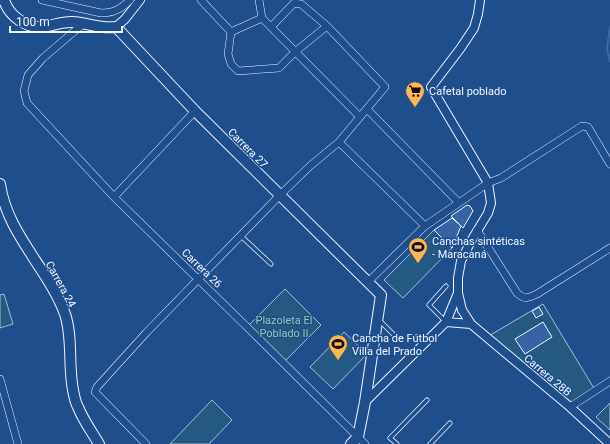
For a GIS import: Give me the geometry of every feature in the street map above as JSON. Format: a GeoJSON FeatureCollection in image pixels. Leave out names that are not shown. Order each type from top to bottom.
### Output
{"type":"FeatureCollection","features":[{"type":"Feature","properties":{"kind":"main road"},"geometry":{"type":"LineString","coordinates":[[4,0],[17,19],[29,26],[42,27],[62,22],[84,23],[105,28],[116,27]]}},
{"type":"Feature","properties":{"kind":"main road","name":"Carrera 27"},"geometry":{"type":"LineString","coordinates":[[116,27],[195,112],[381,295],[377,319]]}},
{"type":"Feature","properties":{"kind":"main road","name":"Carrera 24"},"geometry":{"type":"LineString","coordinates":[[0,184],[4,204],[12,224],[59,300],[69,332],[73,388],[78,407],[99,444]]}},
{"type":"Feature","properties":{"kind":"main road"},"geometry":{"type":"LineString","coordinates":[[358,442],[377,319]]}},
{"type":"Feature","properties":{"kind":"street"},"geometry":{"type":"LineString","coordinates":[[42,0],[102,13],[110,13],[120,9],[130,0]]}},
{"type":"Feature","properties":{"kind":"street"},"geometry":{"type":"LineString","coordinates":[[116,27],[125,19],[140,0]]}},
{"type":"Feature","properties":{"kind":"street"},"geometry":{"type":"LineString","coordinates":[[201,0],[231,32]]}},
{"type":"Feature","properties":{"kind":"street"},"geometry":{"type":"LineString","coordinates":[[259,0],[262,18],[360,117]]}},
{"type":"Feature","properties":{"kind":"street"},"geometry":{"type":"LineString","coordinates":[[365,402],[446,322],[458,293],[458,278],[461,261],[477,230],[488,213],[491,203],[488,183],[431,87],[474,28],[480,0]]}},
{"type":"Feature","properties":{"kind":"street"},"geometry":{"type":"LineString","coordinates":[[146,444],[95,392],[97,387],[146,333],[279,196],[310,166],[339,142],[384,87],[327,26],[301,4],[294,3],[271,27]]}},
{"type":"Feature","properties":{"kind":"street"},"geometry":{"type":"LineString","coordinates":[[231,32],[262,18]]}},
{"type":"Feature","properties":{"kind":"street","name":"Carrera 26"},"geometry":{"type":"LineString","coordinates":[[84,23],[43,58],[28,75],[24,91],[27,103],[114,197],[358,442]]}},
{"type":"Feature","properties":{"kind":"street"},"geometry":{"type":"LineString","coordinates":[[231,32],[228,54],[231,64],[238,71],[279,68],[295,52],[327,26]]}},
{"type":"Feature","properties":{"kind":"street"},"geometry":{"type":"LineString","coordinates":[[367,109],[459,202]]}},
{"type":"Feature","properties":{"kind":"street"},"geometry":{"type":"LineString","coordinates":[[114,197],[195,112]]}},
{"type":"Feature","properties":{"kind":"street"},"geometry":{"type":"LineString","coordinates":[[368,282],[425,226],[488,183],[506,174],[582,126],[588,127],[610,164]]}},
{"type":"Feature","properties":{"kind":"street"},"geometry":{"type":"LineString","coordinates":[[339,142],[425,226]]}},
{"type":"Feature","properties":{"kind":"street"},"geometry":{"type":"LineString","coordinates":[[477,230],[517,293],[522,298],[528,298],[537,294],[610,248]]}},
{"type":"Feature","properties":{"kind":"street","name":"Carrera 28B"},"geometry":{"type":"LineString","coordinates":[[458,293],[462,310],[470,324],[570,407],[610,444]]}},
{"type":"Feature","properties":{"kind":"street"},"geometry":{"type":"LineString","coordinates":[[446,322],[470,324]]}},
{"type":"Feature","properties":{"kind":"street"},"geometry":{"type":"LineString","coordinates":[[0,379],[18,444]]}},
{"type":"Feature","properties":{"kind":"street"},"geometry":{"type":"LineString","coordinates":[[570,407],[610,381]]}},
{"type":"Feature","properties":{"kind":"lane"},"geometry":{"type":"LineString","coordinates":[[241,236],[272,264]]}},
{"type":"Feature","properties":{"kind":"lane"},"geometry":{"type":"LineString","coordinates":[[446,286],[429,305],[446,322]]}},
{"type":"Feature","properties":{"kind":"lane"},"geometry":{"type":"LineString","coordinates":[[377,319],[396,337]]}},
{"type":"Feature","properties":{"kind":"lane"},"geometry":{"type":"LineString","coordinates":[[397,444],[390,438],[427,400]]}},
{"type":"Feature","properties":{"kind":"lane"},"geometry":{"type":"LineString","coordinates":[[430,444],[450,424]]}},
{"type":"Feature","properties":{"kind":"green space","name":"Canchas sintéticas - Maracaná"},"geometry":{"type":"Polygon","coordinates":[[[434,230],[452,248],[403,298],[384,280],[434,230]]]}},
{"type":"Feature","properties":{"kind":"green space","name":"Plazoleta El Poblado II"},"geometry":{"type":"Polygon","coordinates":[[[285,289],[321,325],[283,363],[247,327],[285,289]]]}},
{"type":"Feature","properties":{"kind":"green space"},"geometry":{"type":"Polygon","coordinates":[[[4,294],[13,324],[0,328],[0,295],[4,294]]]}},
{"type":"Feature","properties":{"kind":"green space"},"geometry":{"type":"Polygon","coordinates":[[[543,304],[595,390],[570,407],[487,337],[543,304]]]}},
{"type":"Feature","properties":{"kind":"green space","name":"Cancha de Fútbol Villa del Prado"},"geometry":{"type":"Polygon","coordinates":[[[344,332],[367,354],[333,389],[310,367],[344,332]]]}},
{"type":"Feature","properties":{"kind":"green space"},"geometry":{"type":"Polygon","coordinates":[[[212,400],[232,420],[209,444],[170,444],[212,400]]]}},
{"type":"Feature","properties":{"kind":"green space"},"geometry":{"type":"Polygon","coordinates":[[[610,403],[610,430],[596,417],[610,403]]]}},
{"type":"Feature","properties":{"kind":"building"},"geometry":{"type":"Polygon","coordinates":[[[467,205],[470,206],[473,211],[463,228],[451,216],[467,205]]]}},
{"type":"Feature","properties":{"kind":"building"},"geometry":{"type":"Polygon","coordinates":[[[452,218],[461,226],[452,248],[434,230],[452,218]]]}},
{"type":"Feature","properties":{"kind":"building"},"geometry":{"type":"Polygon","coordinates":[[[539,307],[543,314],[536,318],[532,311],[539,307]]]}},
{"type":"Feature","properties":{"kind":"building"},"geometry":{"type":"Polygon","coordinates":[[[543,322],[552,337],[525,354],[515,339],[543,322]]]}},
{"type":"Feature","properties":{"kind":"waterway"},"geometry":{"type":"LineString","coordinates":[[610,27],[607,49],[610,62]]}},
{"type":"Feature","properties":{"kind":"place","name":"Cafetal poblado"},"geometry":{"type":"Point","coordinates":[415,108]}},
{"type":"Feature","properties":{"kind":"place","name":"Canchas sintéticas - Maracaná"},"geometry":{"type":"Point","coordinates":[418,264]}},
{"type":"Feature","properties":{"kind":"place","name":"Cancha de Fútbol Villa del Prado"},"geometry":{"type":"Point","coordinates":[338,361]}}]}
